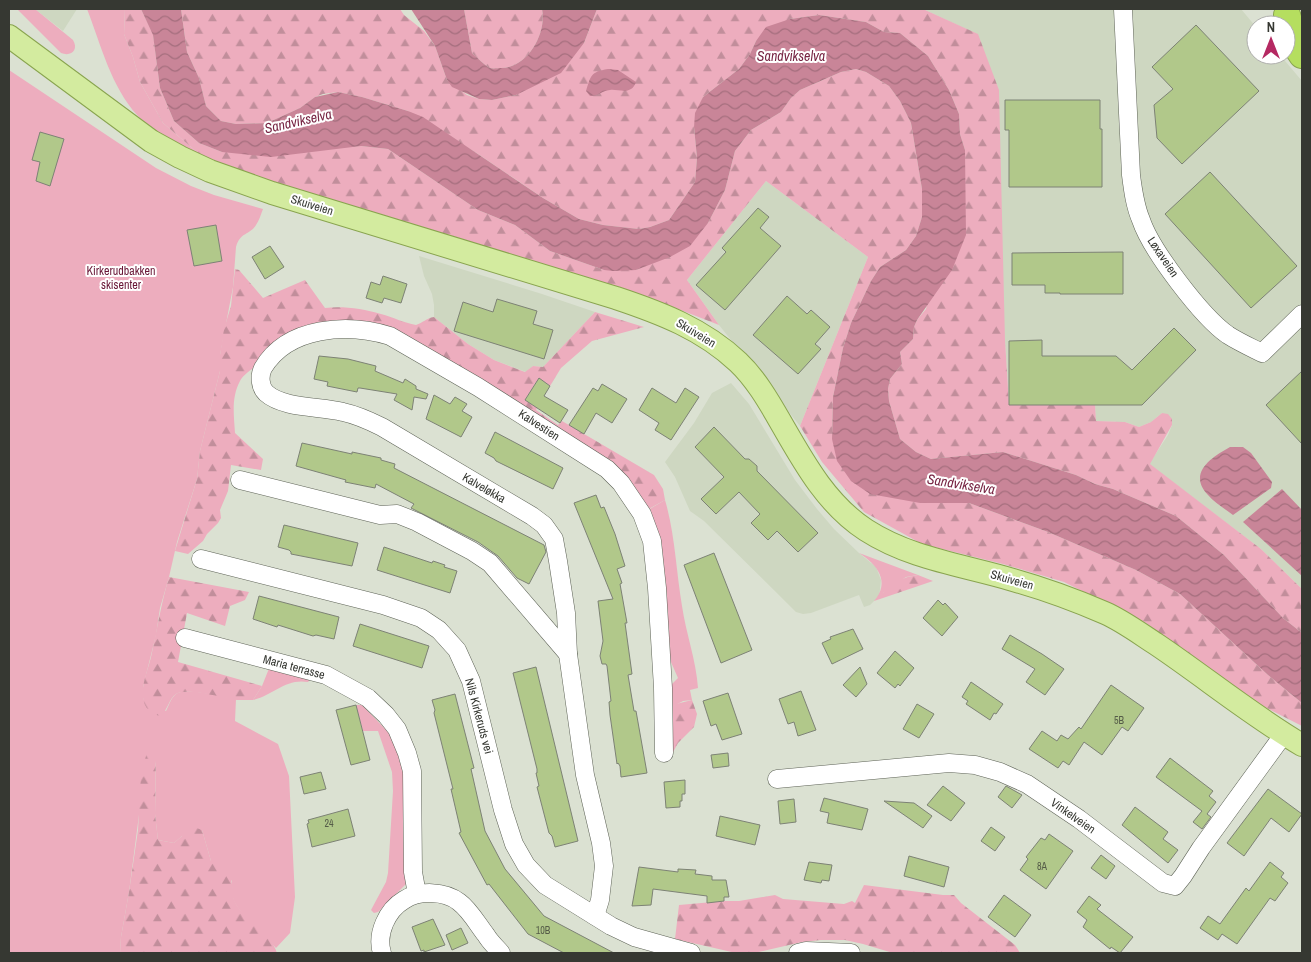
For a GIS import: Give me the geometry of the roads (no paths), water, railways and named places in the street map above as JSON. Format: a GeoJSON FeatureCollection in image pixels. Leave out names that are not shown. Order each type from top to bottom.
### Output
{"type":"FeatureCollection","features":[{"type":"Feature","properties":{"kind":"highway"},"geometry":{"type":"LineString","coordinates":[[1296,42],[1302,55]]}},
{"type":"Feature","properties":{"kind":"main road","name":"Skuiveien"},"geometry":{"type":"LineString","coordinates":[[9,36],[151,141],[180,158],[210,171],[272,193],[623,300],[665,315],[686,325],[721,348],[739,363],[769,401],[817,482],[842,511],[864,528],[883,540],[912,553],[1046,590],[1108,615],[1170,654],[1267,724],[1293,739]]}},
{"type":"Feature","properties":{"kind":"street","name":"Løxaveien"},"geometry":{"type":"LineString","coordinates":[[1123,9],[1131,176],[1134,198],[1141,221],[1154,248],[1202,311],[1227,334],[1262,353],[1302,314]]}},
{"type":"Feature","properties":{"kind":"street","name":"Kalvestien"},"geometry":{"type":"LineString","coordinates":[[301,406],[273,397],[266,393],[262,386],[262,371],[268,361],[281,347],[297,338],[326,330],[376,331],[411,347],[478,387],[607,470],[621,483],[642,514],[652,541],[664,688],[664,752]]}},
{"type":"Feature","properties":{"kind":"street","name":"Kalveløkka"},"geometry":{"type":"LineString","coordinates":[[301,406],[344,412],[366,419],[382,427],[532,516],[544,526],[554,539],[566,613],[568,654],[585,775],[601,843],[604,866],[600,900],[594,916]]}},
{"type":"Feature","properties":{"kind":"street"},"geometry":{"type":"LineString","coordinates":[[240,480],[380,515],[397,514],[472,550],[490,564],[568,654]]}},
{"type":"Feature","properties":{"kind":"street","name":"Nils Kirkeruds vei"},"geometry":{"type":"LineString","coordinates":[[201,559],[382,605],[421,618],[439,630],[457,650],[471,681],[503,810],[514,844],[526,865],[545,885],[594,916],[634,937],[690,953]]}},
{"type":"Feature","properties":{"kind":"street","name":"Maria terrasse"},"geometry":{"type":"LineString","coordinates":[[185,638],[326,675],[368,698],[386,715],[397,729],[407,752],[412,771],[413,872],[417,894]]}},
{"type":"Feature","properties":{"kind":"street","name":"Vinkelveien"},"geometry":{"type":"LineString","coordinates":[[777,779],[949,763],[975,765],[1000,772],[1027,784],[1079,819],[1163,883],[1174,886],[1183,876],[1201,848],[1293,739]]}},
{"type":"Feature","properties":{"kind":"street"},"geometry":{"type":"LineString","coordinates":[[382,953],[380,948],[382,928],[391,911],[404,899],[417,894],[442,894],[460,902],[500,953]]}},
{"type":"Feature","properties":{"kind":"street"},"geometry":{"type":"LineString","coordinates":[[798,953],[851,953]]}},
{"type":"Feature","properties":{"kind":"water","name":"Sandvikselva"},"geometry":{"type":"Polygon","coordinates":[[[141,9],[181,9],[187,52],[199,78],[206,106],[221,121],[236,124],[267,123],[300,108],[315,97],[338,92],[362,97],[423,117],[543,198],[579,219],[603,225],[639,229],[669,220],[695,182],[697,158],[694,127],[695,113],[703,97],[739,69],[766,27],[790,19],[819,15],[866,22],[884,32],[900,33],[928,56],[949,90],[959,114],[960,134],[965,150],[966,235],[952,270],[917,320],[913,339],[900,352],[902,364],[890,379],[888,389],[889,401],[900,439],[916,452],[931,459],[1003,452],[1076,475],[1176,516],[1224,555],[1283,618],[1302,633],[1302,703],[1268,675],[1180,594],[1136,570],[1048,532],[969,503],[920,503],[870,494],[851,481],[837,461],[832,439],[833,397],[843,348],[851,323],[871,281],[880,267],[906,250],[916,236],[922,217],[922,189],[911,123],[900,101],[889,86],[866,72],[856,69],[841,72],[800,90],[791,98],[781,112],[751,130],[735,151],[725,190],[708,223],[690,246],[670,257],[636,270],[613,271],[604,270],[550,251],[515,225],[478,210],[388,149],[361,146],[271,157],[222,152],[199,143],[174,121],[160,88],[153,35],[141,9]]]}},
{"type":"Feature","properties":{"kind":"water"},"geometry":{"type":"Polygon","coordinates":[[[411,9],[464,9],[472,53],[488,67],[501,68],[520,62],[534,47],[542,28],[542,9],[597,9],[584,43],[561,73],[516,95],[492,100],[479,99],[452,87],[447,80],[435,46],[411,9]]]}},
{"type":"Feature","properties":{"kind":"water"},"geometry":{"type":"Polygon","coordinates":[[[608,69],[618,70],[636,82],[635,85],[629,90],[610,90],[590,96],[586,91],[594,73],[608,69]]]}},
{"type":"Feature","properties":{"kind":"water"},"geometry":{"type":"Polygon","coordinates":[[[1230,447],[1243,447],[1251,453],[1272,482],[1271,488],[1233,515],[1208,495],[1202,487],[1200,480],[1204,466],[1230,447]]]}},
{"type":"Feature","properties":{"kind":"water"},"geometry":{"type":"Polygon","coordinates":[[[1282,489],[1302,510],[1302,576],[1243,522],[1282,489]]]}},
{"type":"Feature","properties":{"kind":"park label","name":"Kirkerudbakken skisenter"},"geometry":{"type":"Point","coordinates":[121,278]}}]}
